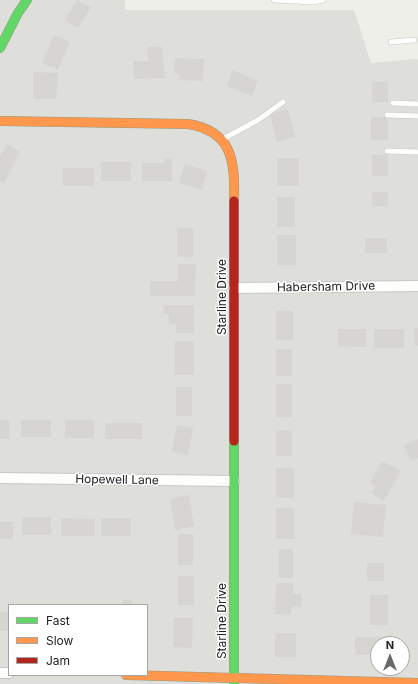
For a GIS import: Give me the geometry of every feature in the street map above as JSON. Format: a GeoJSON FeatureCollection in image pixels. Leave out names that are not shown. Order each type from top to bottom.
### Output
{"type":"FeatureCollection","features":[{"type":"Feature","properties":{"kind":"street"},"geometry":{"type":"LineString","coordinates":[[0,48],[18,13],[27,0]]}},
{"type":"Feature","properties":{"kind":"street","name":"Starline Drive"},"geometry":{"type":"LineString","coordinates":[[0,121],[188,124],[208,128],[216,132],[228,149],[232,161],[234,178],[234,680]]}},
{"type":"Feature","properties":{"kind":"street","name":"Habersham Drive"},"geometry":{"type":"LineString","coordinates":[[234,288],[418,286]]}},
{"type":"Feature","properties":{"kind":"street","name":"Hopewell Lane"},"geometry":{"type":"LineString","coordinates":[[0,478],[234,481]]}},
{"type":"Feature","properties":{"kind":"street"},"geometry":{"type":"LineString","coordinates":[[148,676],[234,680],[418,683]]}},
{"type":"Feature","properties":{"kind":"lane"},"geometry":{"type":"LineString","coordinates":[[274,0],[314,2],[323,0]]}},
{"type":"Feature","properties":{"kind":"lane"},"geometry":{"type":"LineString","coordinates":[[391,42],[414,40]]}},
{"type":"Feature","properties":{"kind":"lane"},"geometry":{"type":"LineString","coordinates":[[222,139],[258,120],[283,102]]}},
{"type":"Feature","properties":{"kind":"lane"},"geometry":{"type":"LineString","coordinates":[[393,103],[418,104]]}},
{"type":"Feature","properties":{"kind":"lane"},"geometry":{"type":"LineString","coordinates":[[387,115],[418,116]]}},
{"type":"Feature","properties":{"kind":"lane"},"geometry":{"type":"LineString","coordinates":[[387,151],[418,152]]}},
{"type":"Feature","properties":{"kind":"shaded area"},"geometry":{"type":"Polygon","coordinates":[[[0,0],[125,0],[125,10],[354,10],[371,63],[418,59],[418,684],[0,684],[0,0]]]}},
{"type":"Feature","properties":{"kind":"building"},"geometry":{"type":"Polygon","coordinates":[[[77,0],[91,7],[78,28],[65,20],[77,0]]]}},
{"type":"Feature","properties":{"kind":"building"},"geometry":{"type":"Polygon","coordinates":[[[54,35],[70,42],[58,70],[42,63],[54,35]]]}},
{"type":"Feature","properties":{"kind":"building"},"geometry":{"type":"Polygon","coordinates":[[[147,47],[162,47],[165,78],[134,79],[133,61],[148,61],[147,47]]]}},
{"type":"Feature","properties":{"kind":"building"},"geometry":{"type":"Polygon","coordinates":[[[175,58],[204,59],[203,81],[179,80],[179,74],[174,73],[175,58]]]}},
{"type":"Feature","properties":{"kind":"building"},"geometry":{"type":"Polygon","coordinates":[[[233,70],[258,81],[252,96],[227,86],[233,70]]]}},
{"type":"Feature","properties":{"kind":"building"},"geometry":{"type":"Polygon","coordinates":[[[33,72],[58,73],[56,99],[33,99],[33,72]]]}},
{"type":"Feature","properties":{"kind":"building"},"geometry":{"type":"Polygon","coordinates":[[[372,82],[388,82],[388,102],[372,102],[372,82]]]}},
{"type":"Feature","properties":{"kind":"building"},"geometry":{"type":"Polygon","coordinates":[[[288,109],[295,137],[277,142],[270,114],[288,109]]]}},
{"type":"Feature","properties":{"kind":"building"},"geometry":{"type":"Polygon","coordinates":[[[371,117],[388,117],[388,140],[371,140],[371,117]]]}},
{"type":"Feature","properties":{"kind":"building"},"geometry":{"type":"Polygon","coordinates":[[[7,144],[20,152],[4,183],[0,181],[0,157],[7,144]]]}},
{"type":"Feature","properties":{"kind":"building"},"geometry":{"type":"Polygon","coordinates":[[[372,155],[388,155],[388,176],[372,176],[372,155]]]}},
{"type":"Feature","properties":{"kind":"building"},"geometry":{"type":"Polygon","coordinates":[[[164,158],[172,158],[172,181],[142,181],[142,163],[164,163],[164,158]]]}},
{"type":"Feature","properties":{"kind":"building"},"geometry":{"type":"Polygon","coordinates":[[[277,158],[299,158],[299,186],[277,186],[277,158]]]}},
{"type":"Feature","properties":{"kind":"building"},"geometry":{"type":"Polygon","coordinates":[[[101,162],[131,162],[131,181],[101,181],[101,162]]]}},
{"type":"Feature","properties":{"kind":"building"},"geometry":{"type":"Polygon","coordinates":[[[185,164],[207,171],[202,190],[179,183],[185,164]]]}},
{"type":"Feature","properties":{"kind":"building"},"geometry":{"type":"Polygon","coordinates":[[[63,168],[94,168],[94,186],[63,186],[63,168]]]}},
{"type":"Feature","properties":{"kind":"building"},"geometry":{"type":"Polygon","coordinates":[[[372,192],[388,192],[388,206],[372,206],[372,192]]]}},
{"type":"Feature","properties":{"kind":"building"},"geometry":{"type":"Polygon","coordinates":[[[277,197],[295,197],[295,227],[277,227],[277,197]]]}},
{"type":"Feature","properties":{"kind":"building"},"geometry":{"type":"Polygon","coordinates":[[[177,228],[193,228],[193,257],[177,257],[177,228]]]}},
{"type":"Feature","properties":{"kind":"building"},"geometry":{"type":"Polygon","coordinates":[[[277,235],[296,235],[296,265],[277,265],[277,235]]]}},
{"type":"Feature","properties":{"kind":"building"},"geometry":{"type":"Polygon","coordinates":[[[365,238],[387,238],[387,253],[365,253],[365,238]]]}},
{"type":"Feature","properties":{"kind":"building"},"geometry":{"type":"Polygon","coordinates":[[[178,264],[196,264],[195,296],[150,296],[150,281],[178,281],[178,264]]]}},
{"type":"Feature","properties":{"kind":"building"},"geometry":{"type":"Polygon","coordinates":[[[163,305],[194,305],[194,333],[176,333],[176,324],[169,324],[169,314],[163,314],[163,305]]]}},
{"type":"Feature","properties":{"kind":"building"},"geometry":{"type":"Polygon","coordinates":[[[276,311],[293,311],[293,340],[276,340],[276,311]]]}},
{"type":"Feature","properties":{"kind":"building"},"geometry":{"type":"Polygon","coordinates":[[[414,328],[418,328],[418,346],[415,346],[414,328]]]}},
{"type":"Feature","properties":{"kind":"building"},"geometry":{"type":"Polygon","coordinates":[[[338,329],[366,329],[366,347],[338,346],[338,329]]]}},
{"type":"Feature","properties":{"kind":"building"},"geometry":{"type":"Polygon","coordinates":[[[374,329],[404,329],[404,348],[374,348],[374,329]]]}},
{"type":"Feature","properties":{"kind":"building"},"geometry":{"type":"Polygon","coordinates":[[[175,341],[194,341],[194,375],[175,375],[175,341]]]}},
{"type":"Feature","properties":{"kind":"building"},"geometry":{"type":"Polygon","coordinates":[[[276,349],[292,349],[292,376],[276,376],[276,349]]]}},
{"type":"Feature","properties":{"kind":"building"},"geometry":{"type":"Polygon","coordinates":[[[276,384],[292,384],[292,417],[276,417],[276,384]]]}},
{"type":"Feature","properties":{"kind":"building"},"geometry":{"type":"Polygon","coordinates":[[[176,387],[192,387],[192,416],[176,416],[176,387]]]}},
{"type":"Feature","properties":{"kind":"building"},"geometry":{"type":"Polygon","coordinates":[[[0,420],[9,420],[9,439],[0,439],[0,420]]]}},
{"type":"Feature","properties":{"kind":"building"},"geometry":{"type":"Polygon","coordinates":[[[21,420],[51,420],[51,437],[21,437],[21,420]]]}},
{"type":"Feature","properties":{"kind":"building"},"geometry":{"type":"Polygon","coordinates":[[[65,420],[94,420],[94,438],[65,438],[65,420]]]}},
{"type":"Feature","properties":{"kind":"building"},"geometry":{"type":"Polygon","coordinates":[[[105,423],[142,423],[142,439],[105,439],[105,423]]]}},
{"type":"Feature","properties":{"kind":"building"},"geometry":{"type":"Polygon","coordinates":[[[177,425],[193,428],[188,455],[172,452],[177,425]]]}},
{"type":"Feature","properties":{"kind":"building"},"geometry":{"type":"Polygon","coordinates":[[[276,430],[292,430],[292,456],[276,456],[276,430]]]}},
{"type":"Feature","properties":{"kind":"building"},"geometry":{"type":"Polygon","coordinates":[[[418,439],[418,458],[411,461],[404,445],[418,439]]]}},
{"type":"Feature","properties":{"kind":"building"},"geometry":{"type":"Polygon","coordinates":[[[382,461],[401,471],[384,501],[371,494],[375,486],[370,483],[382,461]]]}},
{"type":"Feature","properties":{"kind":"building"},"geometry":{"type":"Polygon","coordinates":[[[276,468],[294,468],[294,498],[276,498],[276,468]]]}},
{"type":"Feature","properties":{"kind":"building"},"geometry":{"type":"Polygon","coordinates":[[[189,495],[194,526],[175,530],[170,499],[189,495]]]}},
{"type":"Feature","properties":{"kind":"building"},"geometry":{"type":"Polygon","coordinates":[[[354,502],[386,505],[383,537],[351,534],[354,502]]]}},
{"type":"Feature","properties":{"kind":"building"},"geometry":{"type":"Polygon","coordinates":[[[276,508],[294,508],[294,539],[276,539],[276,508]]]}},
{"type":"Feature","properties":{"kind":"building"},"geometry":{"type":"Polygon","coordinates":[[[22,517],[51,517],[51,535],[22,535],[22,517]]]}},
{"type":"Feature","properties":{"kind":"building"},"geometry":{"type":"Polygon","coordinates":[[[61,518],[95,519],[95,536],[61,536],[61,518]]]}},
{"type":"Feature","properties":{"kind":"building"},"geometry":{"type":"Polygon","coordinates":[[[101,518],[131,518],[131,536],[101,536],[101,518]]]}},
{"type":"Feature","properties":{"kind":"building"},"geometry":{"type":"Polygon","coordinates":[[[0,522],[13,522],[13,539],[0,539],[0,522]]]}},
{"type":"Feature","properties":{"kind":"building"},"geometry":{"type":"Polygon","coordinates":[[[178,534],[193,534],[193,565],[178,565],[178,534]]]}},
{"type":"Feature","properties":{"kind":"building"},"geometry":{"type":"Polygon","coordinates":[[[279,549],[293,549],[293,578],[279,578],[279,549]]]}},
{"type":"Feature","properties":{"kind":"building"},"geometry":{"type":"Polygon","coordinates":[[[367,563],[384,563],[384,581],[367,581],[367,563]]]}},
{"type":"Feature","properties":{"kind":"building"},"geometry":{"type":"Polygon","coordinates":[[[178,576],[194,576],[194,605],[178,605],[178,576]]]}},
{"type":"Feature","properties":{"kind":"building"},"geometry":{"type":"Polygon","coordinates":[[[276,583],[293,583],[293,594],[302,594],[301,607],[292,606],[291,615],[275,614],[276,583]]]}},
{"type":"Feature","properties":{"kind":"building"},"geometry":{"type":"Polygon","coordinates":[[[370,595],[388,595],[388,625],[370,625],[370,595]]]}},
{"type":"Feature","properties":{"kind":"building"},"geometry":{"type":"Polygon","coordinates":[[[123,600],[132,600],[132,604],[123,604],[123,600]]]}},
{"type":"Feature","properties":{"kind":"building"},"geometry":{"type":"Polygon","coordinates":[[[0,612],[8,612],[8,631],[0,631],[0,612]]]}},
{"type":"Feature","properties":{"kind":"building"},"geometry":{"type":"Polygon","coordinates":[[[174,618],[193,618],[192,648],[173,647],[174,618]]]}},
{"type":"Feature","properties":{"kind":"building"},"geometry":{"type":"Polygon","coordinates":[[[275,633],[296,633],[296,657],[275,657],[275,633]]]}},
{"type":"Feature","properties":{"kind":"building"},"geometry":{"type":"Polygon","coordinates":[[[355,637],[370,637],[370,655],[355,655],[355,637]]]}},
{"type":"Feature","properties":{"kind":"traffic: fast"},"geometry":{"type":"LineString","coordinates":[[0,48],[18,13],[27,0]]}},
{"type":"Feature","properties":{"kind":"traffic: fast"},"geometry":{"type":"LineString","coordinates":[[234,441],[234,684]]}},
{"type":"Feature","properties":{"kind":"traffic: slow"},"geometry":{"type":"LineString","coordinates":[[0,121],[188,124],[203,128],[223,141],[228,150],[232,161],[234,174],[234,201]]}},
{"type":"Feature","properties":{"kind":"traffic: slow"},"geometry":{"type":"LineString","coordinates":[[148,676],[418,683]]}},
{"type":"Feature","properties":{"kind":"traffic: jam"},"geometry":{"type":"LineString","coordinates":[[234,201],[234,441]]}}]}
